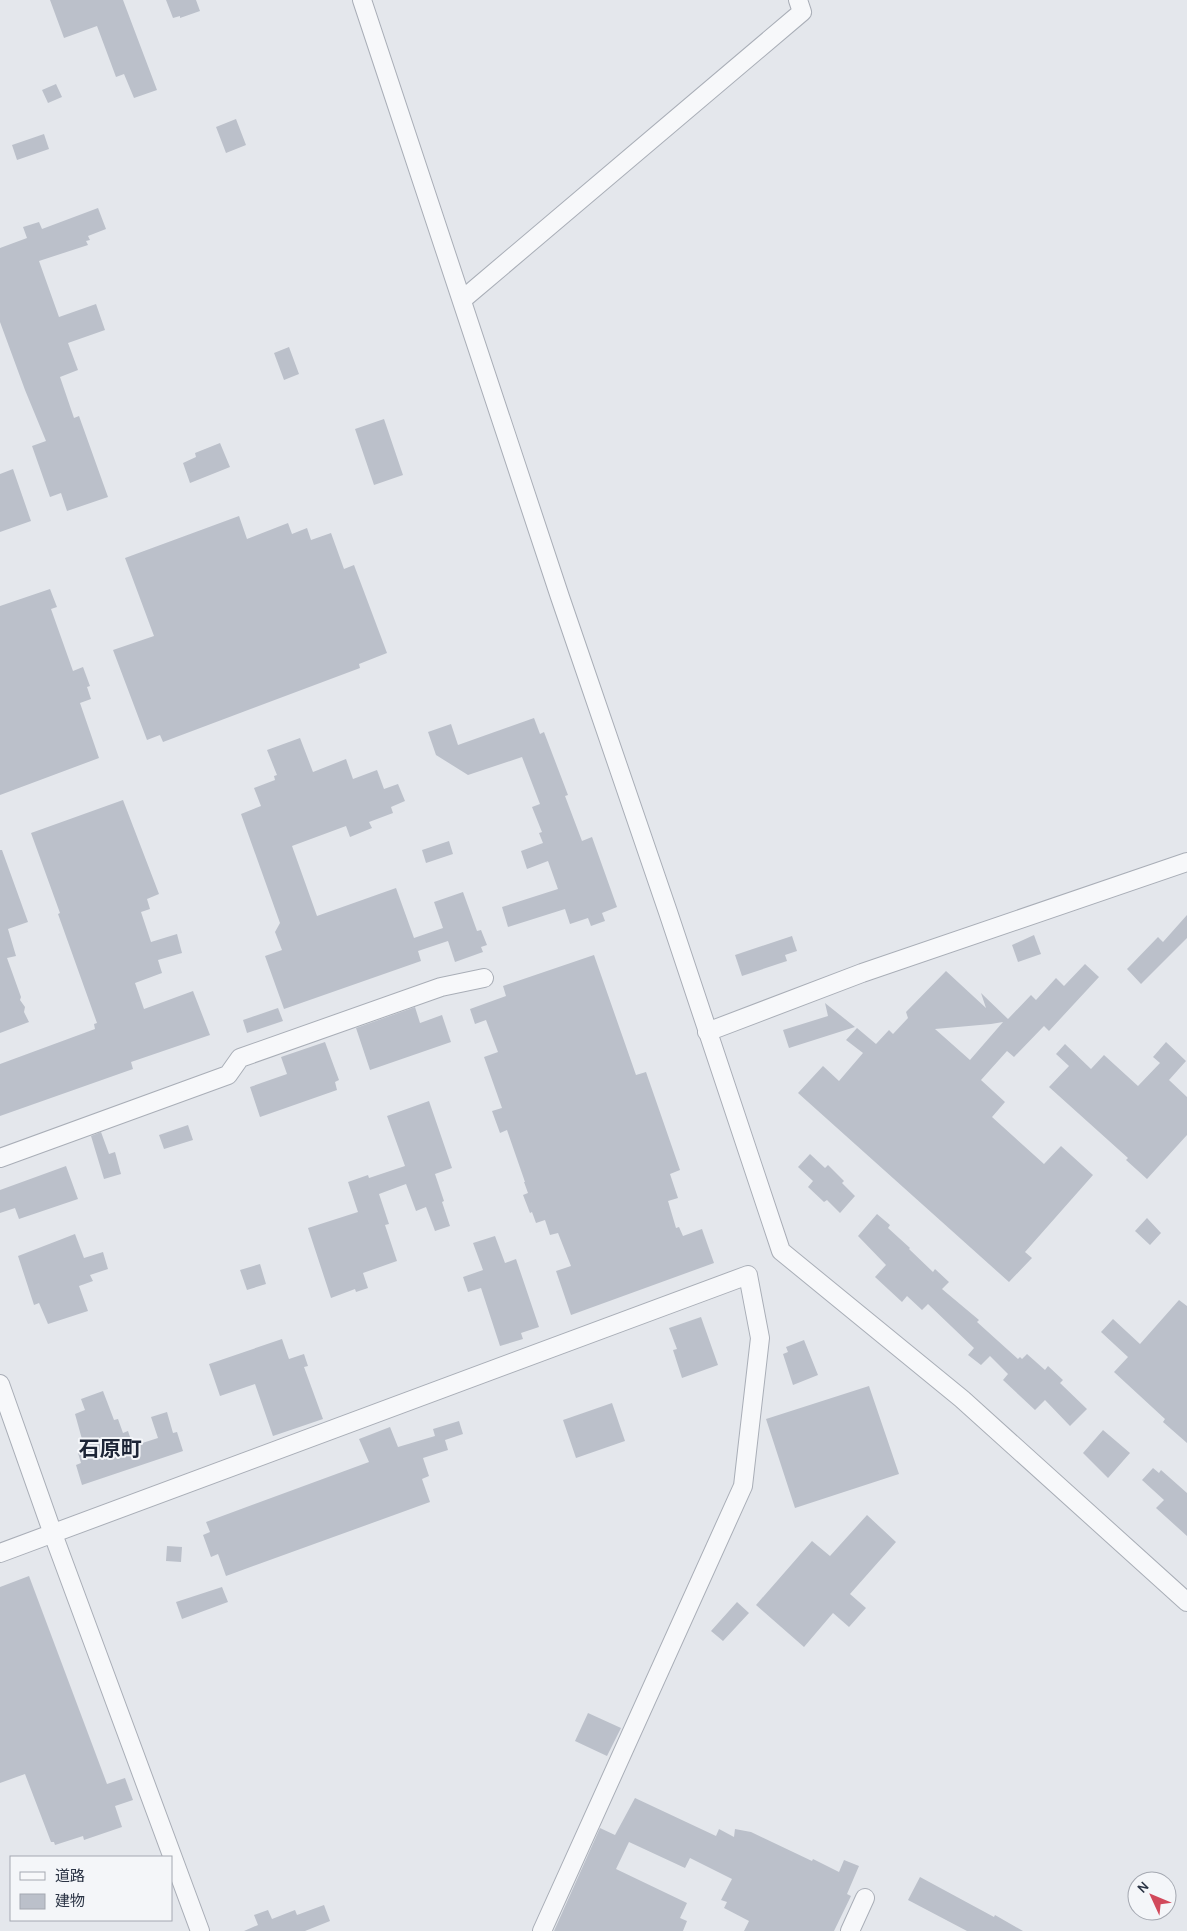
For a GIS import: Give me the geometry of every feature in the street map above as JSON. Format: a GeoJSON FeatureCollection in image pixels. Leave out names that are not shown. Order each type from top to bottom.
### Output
{"type":"FeatureCollection","features":[{"type":"Feature","properties":{"kind":"lane"},"geometry":{"type":"LineString","coordinates":[[362,0],[560,597],[665,903],[781,1251],[962,1399],[1187,1602]]}},
{"type":"Feature","properties":{"kind":"lane"},"geometry":{"type":"LineString","coordinates":[[462,300],[802,12],[798,0]]}},
{"type":"Feature","properties":{"kind":"lane"},"geometry":{"type":"LineString","coordinates":[[707,1032],[862,973],[1187,862]]}},
{"type":"Feature","properties":{"kind":"lane"},"geometry":{"type":"LineString","coordinates":[[0,1158],[228,1075],[240,1058],[441,987],[484,978]]}},
{"type":"Feature","properties":{"kind":"lane"},"geometry":{"type":"LineString","coordinates":[[0,1553],[748,1275],[760,1338],[743,1486],[542,1931]]}},
{"type":"Feature","properties":{"kind":"lane"},"geometry":{"type":"LineString","coordinates":[[0,1384],[53,1534],[199,1929]]}},
{"type":"Feature","properties":{"kind":"lane"},"geometry":{"type":"LineString","coordinates":[[850,1931],[865,1898]]}},
{"type":"Feature","properties":{"kind":"building"},"geometry":{"type":"Polygon","coordinates":[[[50,0],[123,0],[157,90],[134,98],[124,74],[116,77],[97,26],[64,38],[50,0]]]}},
{"type":"Feature","properties":{"kind":"building"},"geometry":{"type":"Polygon","coordinates":[[[166,0],[196,0],[200,11],[180,18],[180,16],[173,18],[166,0]]]}},
{"type":"Feature","properties":{"kind":"building"},"geometry":{"type":"Polygon","coordinates":[[[56,84],[62,97],[48,103],[42,90],[56,84]]]}},
{"type":"Feature","properties":{"kind":"building"},"geometry":{"type":"Polygon","coordinates":[[[236,119],[246,145],[226,153],[216,127],[236,119]]]}},
{"type":"Feature","properties":{"kind":"building"},"geometry":{"type":"Polygon","coordinates":[[[44,134],[49,149],[17,160],[12,145],[44,134]]]}},
{"type":"Feature","properties":{"kind":"building"},"geometry":{"type":"Polygon","coordinates":[[[98,208],[106,229],[88,236],[90,240],[86,241],[88,245],[39,261],[59,317],[96,304],[105,330],[68,343],[78,370],[60,377],[74,418],[79,416],[108,497],[67,511],[61,493],[50,497],[32,446],[46,441],[0,322],[0,248],[27,238],[23,227],[39,222],[42,229],[98,208]]]}},
{"type":"Feature","properties":{"kind":"building"},"geometry":{"type":"Polygon","coordinates":[[[289,347],[299,374],[284,380],[274,353],[289,347]]]}},
{"type":"Feature","properties":{"kind":"building"},"geometry":{"type":"Polygon","coordinates":[[[384,419],[403,475],[374,485],[355,429],[384,419]]]}},
{"type":"Feature","properties":{"kind":"building"},"geometry":{"type":"Polygon","coordinates":[[[220,443],[230,467],[190,483],[183,463],[196,457],[195,453],[220,443]]]}},
{"type":"Feature","properties":{"kind":"building"},"geometry":{"type":"Polygon","coordinates":[[[13,469],[31,521],[0,532],[0,474],[13,469]]]}},
{"type":"Feature","properties":{"kind":"building"},"geometry":{"type":"Polygon","coordinates":[[[239,516],[247,539],[288,523],[292,534],[307,528],[311,540],[331,533],[344,569],[354,565],[387,653],[359,664],[360,668],[163,742],[160,735],[147,740],[113,650],[154,636],[125,558],[239,516]]]}},
{"type":"Feature","properties":{"kind":"building"},"geometry":{"type":"Polygon","coordinates":[[[50,589],[57,607],[51,609],[73,671],[83,667],[90,686],[87,687],[91,699],[80,703],[99,758],[0,795],[0,606],[50,589]]]}},
{"type":"Feature","properties":{"kind":"building"},"geometry":{"type":"Polygon","coordinates":[[[534,718],[540,734],[544,732],[568,795],[565,796],[582,841],[592,837],[617,907],[602,913],[605,921],[591,926],[588,918],[570,924],[565,909],[508,927],[502,907],[558,889],[548,861],[527,869],[521,851],[543,843],[539,833],[542,832],[532,807],[540,804],[522,757],[468,775],[436,755],[428,732],[451,724],[458,745],[534,718]]]}},
{"type":"Feature","properties":{"kind":"building"},"geometry":{"type":"Polygon","coordinates":[[[300,738],[313,772],[346,759],[353,779],[377,770],[384,789],[398,784],[405,801],[391,807],[393,813],[369,822],[372,828],[350,837],[346,826],[292,846],[317,916],[396,888],[414,938],[443,928],[434,902],[463,892],[477,931],[481,930],[487,945],[481,947],[483,952],[455,962],[448,941],[418,951],[421,961],[284,1009],[265,956],[282,950],[275,932],[280,923],[241,814],[261,806],[254,788],[275,780],[274,776],[277,775],[267,750],[300,738]]]}},
{"type":"Feature","properties":{"kind":"building"},"geometry":{"type":"Polygon","coordinates":[[[123,800],[159,894],[147,899],[150,909],[141,912],[151,942],[177,934],[182,953],[158,960],[162,973],[135,983],[144,1009],[193,991],[210,1035],[131,1062],[133,1069],[0,1116],[0,1064],[95,1029],[94,1024],[97,1023],[31,833],[123,800]]]}},
{"type":"Feature","properties":{"kind":"building"},"geometry":{"type":"Polygon","coordinates":[[[449,841],[453,854],[426,863],[422,850],[449,841]]]}},
{"type":"Feature","properties":{"kind":"building"},"geometry":{"type":"Polygon","coordinates":[[[0,850],[2,850],[28,922],[8,929],[16,956],[7,958],[29,1022],[0,1033],[0,850]]]}},
{"type":"Feature","properties":{"kind":"building"},"geometry":{"type":"Polygon","coordinates":[[[1187,915],[1187,938],[1141,984],[1127,969],[1158,937],[1163,942],[1187,915]]]}},
{"type":"Feature","properties":{"kind":"building"},"geometry":{"type":"Polygon","coordinates":[[[1034,935],[1041,954],[1018,962],[1012,945],[1034,935]]]}},
{"type":"Feature","properties":{"kind":"building"},"geometry":{"type":"Polygon","coordinates":[[[792,936],[797,951],[785,955],[787,961],[742,976],[735,955],[792,936]]]}},
{"type":"Feature","properties":{"kind":"building"},"geometry":{"type":"Polygon","coordinates":[[[594,955],[636,1075],[646,1072],[680,1170],[670,1174],[678,1198],[668,1201],[676,1228],[679,1227],[683,1236],[702,1229],[714,1263],[571,1315],[556,1271],[571,1266],[558,1233],[550,1235],[545,1220],[536,1223],[532,1212],[530,1213],[523,1195],[528,1193],[525,1182],[507,1130],[500,1133],[492,1111],[502,1108],[484,1057],[498,1052],[486,1020],[475,1024],[470,1009],[506,996],[503,986],[594,955]]]}},
{"type":"Feature","properties":{"kind":"building"},"geometry":{"type":"Polygon","coordinates":[[[1085,964],[1099,977],[1049,1031],[1044,1026],[1014,1057],[1007,1051],[981,1080],[1005,1102],[992,1117],[1044,1164],[1061,1146],[1093,1175],[1025,1252],[1032,1258],[1009,1282],[798,1093],[823,1066],[839,1081],[863,1053],[846,1040],[857,1028],[876,1044],[889,1030],[893,1034],[908,1018],[906,1012],[946,971],[986,1008],[981,993],[1008,1019],[1031,995],[1036,1000],[1056,978],[1064,986],[1085,964]],[[1003,1022],[935,1029],[970,1060],[1003,1022]]]}},
{"type":"Feature","properties":{"kind":"building"},"geometry":{"type":"Polygon","coordinates":[[[825,1003],[855,1027],[789,1048],[783,1030],[828,1016],[825,1003]]]}},
{"type":"Feature","properties":{"kind":"building"},"geometry":{"type":"Polygon","coordinates":[[[415,1007],[420,1023],[442,1015],[451,1042],[370,1070],[356,1028],[415,1007]]]}},
{"type":"Feature","properties":{"kind":"building"},"geometry":{"type":"Polygon","coordinates":[[[278,1008],[283,1021],[247,1033],[243,1020],[278,1008]]]}},
{"type":"Feature","properties":{"kind":"building"},"geometry":{"type":"Polygon","coordinates":[[[325,1042],[339,1080],[335,1082],[337,1090],[260,1117],[250,1087],[287,1074],[281,1057],[325,1042]]]}},
{"type":"Feature","properties":{"kind":"building"},"geometry":{"type":"Polygon","coordinates":[[[1166,1042],[1186,1061],[1169,1080],[1187,1097],[1187,1135],[1147,1179],[1126,1160],[1128,1158],[1049,1087],[1069,1066],[1056,1054],[1065,1044],[1091,1069],[1104,1055],[1138,1086],[1160,1063],[1153,1057],[1166,1042]]]}},
{"type":"Feature","properties":{"kind":"building"},"geometry":{"type":"Polygon","coordinates":[[[429,1101],[452,1168],[435,1174],[450,1226],[435,1231],[426,1207],[416,1211],[406,1184],[379,1194],[389,1224],[385,1225],[397,1261],[363,1273],[368,1288],[356,1292],[355,1289],[331,1298],[308,1228],[358,1212],[348,1182],[368,1175],[369,1178],[405,1166],[387,1116],[429,1101]]]}},
{"type":"Feature","properties":{"kind":"building"},"geometry":{"type":"Polygon","coordinates":[[[188,1125],[193,1140],[164,1149],[159,1135],[188,1125]]]}},
{"type":"Feature","properties":{"kind":"building"},"geometry":{"type":"Polygon","coordinates":[[[101,1132],[109,1154],[115,1152],[121,1174],[104,1179],[91,1136],[101,1132]]]}},
{"type":"Feature","properties":{"kind":"building"},"geometry":{"type":"Polygon","coordinates":[[[810,1154],[825,1168],[828,1165],[844,1181],[842,1183],[855,1196],[840,1213],[827,1200],[824,1202],[808,1187],[813,1181],[798,1167],[810,1154]]]}},
{"type":"Feature","properties":{"kind":"building"},"geometry":{"type":"Polygon","coordinates":[[[66,1166],[78,1199],[19,1219],[15,1208],[0,1213],[0,1190],[66,1166]]]}},
{"type":"Feature","properties":{"kind":"building"},"geometry":{"type":"Polygon","coordinates":[[[877,1214],[890,1225],[888,1228],[933,1272],[935,1269],[949,1282],[942,1289],[979,1320],[977,1322],[1018,1359],[1020,1357],[1022,1359],[1027,1354],[1045,1370],[1048,1366],[1063,1380],[1060,1383],[1087,1409],[1070,1426],[1045,1400],[1035,1410],[1003,1380],[1008,1374],[990,1356],[981,1365],[968,1355],[974,1348],[928,1304],[922,1310],[907,1296],[902,1302],[875,1277],[886,1265],[858,1236],[877,1214]]]}},
{"type":"Feature","properties":{"kind":"building"},"geometry":{"type":"Polygon","coordinates":[[[1147,1218],[1161,1233],[1150,1245],[1135,1231],[1147,1218]]]}},
{"type":"Feature","properties":{"kind":"building"},"geometry":{"type":"Polygon","coordinates":[[[75,1234],[84,1258],[103,1252],[108,1269],[90,1275],[93,1281],[79,1286],[88,1311],[48,1324],[39,1303],[34,1305],[18,1256],[75,1234]]]}},
{"type":"Feature","properties":{"kind":"building"},"geometry":{"type":"Polygon","coordinates":[[[495,1236],[505,1263],[516,1259],[539,1327],[521,1333],[523,1339],[500,1346],[481,1288],[468,1292],[463,1277],[483,1270],[473,1243],[495,1236]]]}},
{"type":"Feature","properties":{"kind":"building"},"geometry":{"type":"Polygon","coordinates":[[[260,1264],[266,1284],[247,1290],[240,1270],[260,1264]]]}},
{"type":"Feature","properties":{"kind":"building"},"geometry":{"type":"Polygon","coordinates":[[[1179,1300],[1187,1306],[1187,1443],[1163,1422],[1165,1419],[1114,1372],[1128,1357],[1101,1332],[1113,1319],[1140,1344],[1179,1300]]]}},
{"type":"Feature","properties":{"kind":"building"},"geometry":{"type":"Polygon","coordinates":[[[701,1317],[718,1365],[682,1378],[673,1350],[677,1349],[669,1328],[701,1317]]]}},
{"type":"Feature","properties":{"kind":"building"},"geometry":{"type":"Polygon","coordinates":[[[282,1339],[289,1359],[304,1354],[308,1366],[304,1367],[323,1419],[273,1436],[255,1384],[220,1396],[209,1364],[282,1339]]]}},
{"type":"Feature","properties":{"kind":"building"},"geometry":{"type":"Polygon","coordinates":[[[804,1340],[818,1375],[793,1385],[783,1354],[788,1352],[786,1347],[804,1340]]]}},
{"type":"Feature","properties":{"kind":"building"},"geometry":{"type":"Polygon","coordinates":[[[869,1386],[899,1474],[795,1508],[766,1419],[869,1386]]]}},
{"type":"Feature","properties":{"kind":"building"},"geometry":{"type":"Polygon","coordinates":[[[103,1391],[114,1420],[118,1419],[123,1433],[128,1431],[133,1446],[158,1438],[151,1417],[167,1412],[173,1433],[177,1432],[183,1451],[82,1485],[76,1465],[81,1463],[78,1453],[85,1450],[75,1414],[85,1410],[81,1399],[103,1391]]]}},
{"type":"Feature","properties":{"kind":"building"},"geometry":{"type":"Polygon","coordinates":[[[612,1403],[625,1441],[576,1458],[563,1420],[612,1403]]]}},
{"type":"Feature","properties":{"kind":"building"},"geometry":{"type":"Polygon","coordinates":[[[459,1421],[463,1434],[445,1440],[448,1450],[423,1458],[429,1476],[422,1479],[430,1502],[226,1576],[218,1554],[211,1557],[203,1535],[210,1532],[206,1522],[369,1462],[359,1439],[390,1427],[398,1447],[435,1436],[433,1429],[459,1421]]]}},
{"type":"Feature","properties":{"kind":"building"},"geometry":{"type":"Polygon","coordinates":[[[1103,1430],[1130,1453],[1108,1478],[1083,1453],[1103,1430]]]}},
{"type":"Feature","properties":{"kind":"building"},"geometry":{"type":"Polygon","coordinates":[[[1153,1468],[1159,1473],[1161,1470],[1187,1493],[1187,1536],[1156,1508],[1164,1500],[1142,1480],[1153,1468]]]}},
{"type":"Feature","properties":{"kind":"building"},"geometry":{"type":"Polygon","coordinates":[[[867,1515],[896,1542],[850,1594],[866,1608],[849,1627],[833,1613],[804,1647],[756,1605],[812,1541],[830,1556],[867,1515]]]}},
{"type":"Feature","properties":{"kind":"building"},"geometry":{"type":"Polygon","coordinates":[[[167,1546],[182,1547],[181,1562],[166,1561],[167,1546]]]}},
{"type":"Feature","properties":{"kind":"building"},"geometry":{"type":"Polygon","coordinates":[[[29,1576],[107,1784],[125,1778],[133,1800],[115,1806],[122,1827],[84,1840],[83,1836],[55,1845],[54,1842],[51,1842],[25,1774],[0,1783],[0,1587],[29,1576]]]}},
{"type":"Feature","properties":{"kind":"building"},"geometry":{"type":"Polygon","coordinates":[[[222,1587],[228,1602],[182,1619],[176,1602],[222,1587]]]}},
{"type":"Feature","properties":{"kind":"building"},"geometry":{"type":"Polygon","coordinates":[[[737,1602],[749,1613],[723,1641],[711,1631],[737,1602]]]}},
{"type":"Feature","properties":{"kind":"building"},"geometry":{"type":"Polygon","coordinates":[[[588,1713],[621,1728],[607,1756],[575,1741],[588,1713]]]}},
{"type":"Feature","properties":{"kind":"building"},"geometry":{"type":"Polygon","coordinates":[[[635,1798],[716,1836],[719,1829],[734,1837],[735,1829],[751,1832],[839,1872],[844,1860],[859,1866],[847,1894],[851,1896],[834,1931],[744,1931],[749,1921],[724,1908],[727,1902],[721,1900],[732,1879],[690,1858],[685,1868],[629,1842],[616,1869],[687,1903],[680,1918],[687,1921],[683,1931],[554,1931],[600,1828],[615,1835],[635,1798]]]}},
{"type":"Feature","properties":{"kind":"building"},"geometry":{"type":"Polygon","coordinates":[[[920,1877],[1023,1931],[967,1931],[908,1900],[920,1877]]]}},
{"type":"Feature","properties":{"kind":"building"},"geometry":{"type":"Polygon","coordinates":[[[324,1905],[330,1921],[305,1931],[244,1931],[258,1925],[254,1915],[268,1910],[272,1919],[295,1910],[297,1915],[324,1905]]]}},
{"type":"Feature","properties":{"kind":"district","name":"石原町"},"geometry":{"type":"Point","coordinates":[110,1449]}}]}
